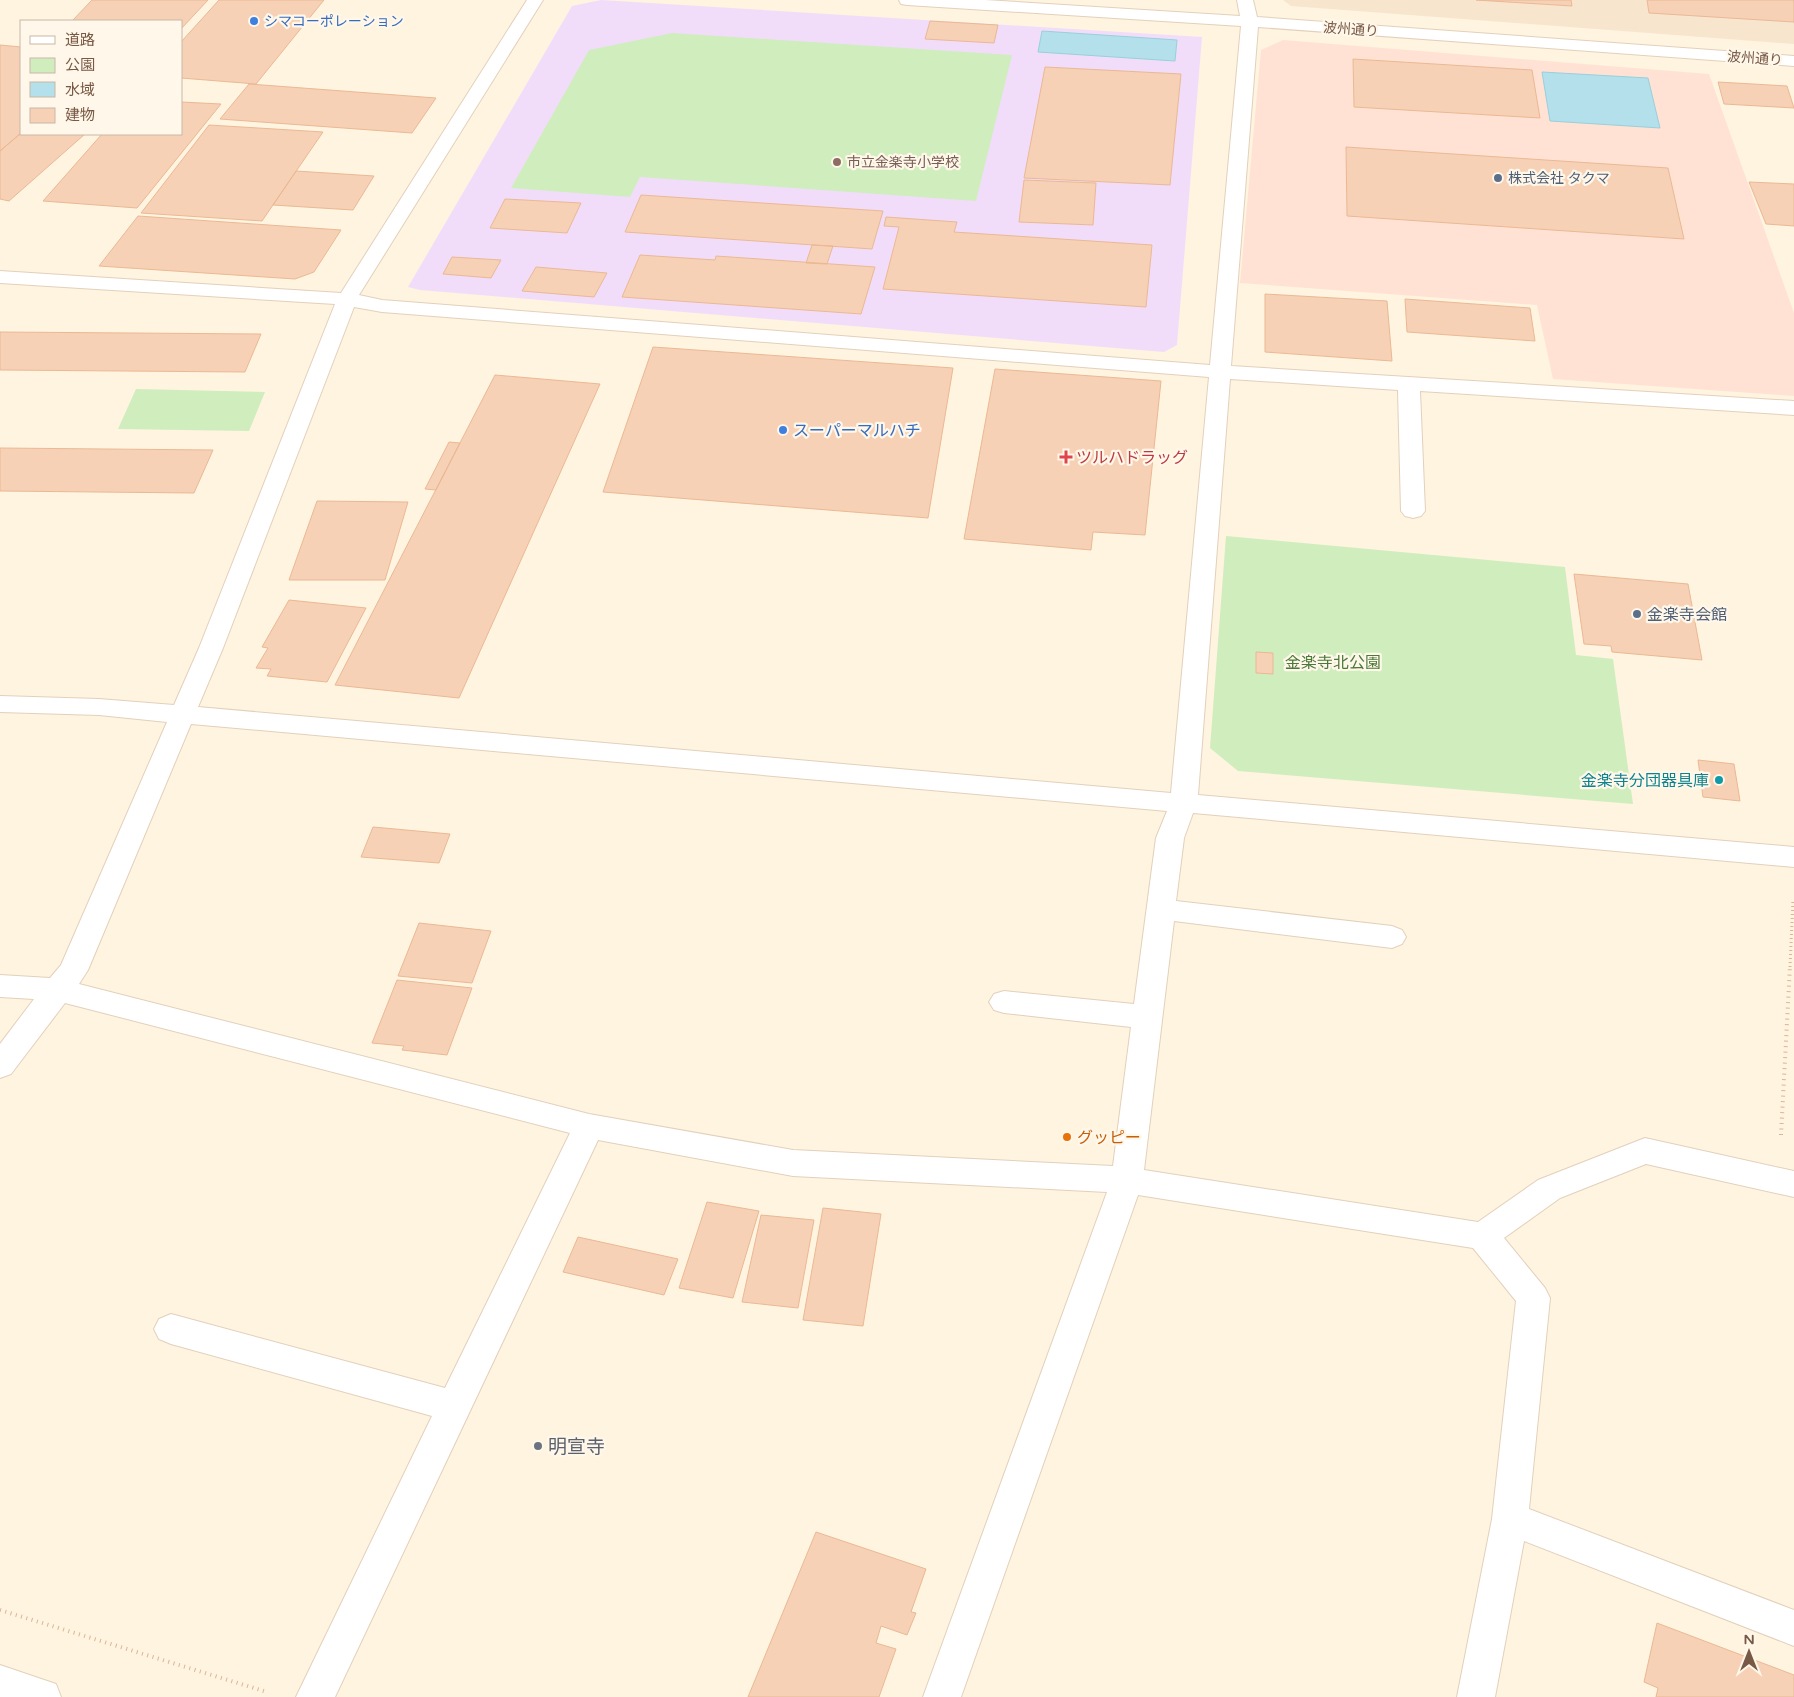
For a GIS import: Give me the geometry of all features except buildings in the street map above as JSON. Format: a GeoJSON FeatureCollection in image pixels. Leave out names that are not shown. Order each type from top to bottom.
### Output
{"type":"FeatureCollection","features":[{"type":"Feature","properties":{"kind":"street"},"geometry":{"type":"LineString","coordinates":[[0,1066],[73,970],[212,648],[347,299],[534,0]]}},
{"type":"Feature","properties":{"kind":"street","name":"波州通り"},"geometry":{"type":"LineString","coordinates":[[907,0],[1248,11],[1794,61]]}},
{"type":"Feature","properties":{"kind":"street"},"geometry":{"type":"LineString","coordinates":[[942,1697],[1127,1180],[1170,838],[1184,801],[1221,372],[1248,11]]}},
{"type":"Feature","properties":{"kind":"street"},"geometry":{"type":"LineString","coordinates":[[0,277],[347,299],[382,306],[1221,372],[1794,408]]}},
{"type":"Feature","properties":{"kind":"street"},"geometry":{"type":"LineString","coordinates":[[1409,385],[1413,511]]}},
{"type":"Feature","properties":{"kind":"street"},"geometry":{"type":"LineString","coordinates":[[0,704],[99,707],[183,714],[1184,801],[1794,857]]}},
{"type":"Feature","properties":{"kind":"street"},"geometry":{"type":"LineString","coordinates":[[1160,909],[1392,937]]}},
{"type":"Feature","properties":{"kind":"street"},"geometry":{"type":"LineString","coordinates":[[0,986],[59,990],[589,1126],[793,1163],[1127,1180],[1483,1236],[1533,1298],[1510,1519],[1476,1697]]}},
{"type":"Feature","properties":{"kind":"street"},"geometry":{"type":"LineString","coordinates":[[1004,1002],[1147,1018]]}},
{"type":"Feature","properties":{"kind":"street"},"geometry":{"type":"LineString","coordinates":[[315,1697],[589,1126]]}},
{"type":"Feature","properties":{"kind":"street"},"geometry":{"type":"LineString","coordinates":[[1483,1236],[1549,1189],[1645,1152],[1786,1183]]}},
{"type":"Feature","properties":{"kind":"street"},"geometry":{"type":"LineString","coordinates":[[171,1329],[454,1406]]}},
{"type":"Feature","properties":{"kind":"street"},"geometry":{"type":"LineString","coordinates":[[1510,1519],[1794,1628]]}},
{"type":"Feature","properties":{"kind":"street"},"geometry":{"type":"LineString","coordinates":[[0,1684],[42,1697]]}},
{"type":"Feature","properties":{"kind":"path"},"geometry":{"type":"LineString","coordinates":[[1786,1183],[1793,894]]}},
{"type":"Feature","properties":{"kind":"path"},"geometry":{"type":"LineString","coordinates":[[0,1610],[274,1694]]}},
{"type":"Feature","properties":{"kind":"shaded area","name":"市立金楽寺小学校"},"geometry":{"type":"Polygon","coordinates":[[[601,0],[1202,37],[1177,345],[1164,352],[420,290],[408,287],[572,6],[601,0]]]}},
{"type":"Feature","properties":{"kind":"shaded area"},"geometry":{"type":"Polygon","coordinates":[[[1283,0],[1794,0],[1794,44],[1291,6],[1283,0]]]}},
{"type":"Feature","properties":{"kind":"shaded area","name":"株式会社 タクマ"},"geometry":{"type":"Polygon","coordinates":[[[1283,40],[1709,74],[1794,313],[1794,396],[1553,379],[1537,305],[1240,283],[1261,50],[1283,40]]]}},
{"type":"Feature","properties":{"kind":"green space"},"geometry":{"type":"Polygon","coordinates":[[[672,33],[1012,55],[976,201],[640,177],[630,197],[511,188],[589,50],[672,33]]]}},
{"type":"Feature","properties":{"kind":"green space"},"geometry":{"type":"Polygon","coordinates":[[[136,389],[265,392],[249,431],[118,429],[136,389]]]}},
{"type":"Feature","properties":{"kind":"green space","name":"金楽寺北公園"},"geometry":{"type":"Polygon","coordinates":[[[1226,536],[1565,567],[1576,655],[1613,659],[1633,804],[1238,771],[1210,748],[1226,536]]]}},
{"type":"Feature","properties":{"kind":"water"},"geometry":{"type":"Polygon","coordinates":[[[1042,31],[1177,40],[1175,61],[1038,52],[1042,31]]]}},
{"type":"Feature","properties":{"kind":"water"},"geometry":{"type":"Polygon","coordinates":[[[1542,72],[1648,78],[1660,128],[1550,121],[1542,72]]]}},
{"type":"Feature","properties":{"kind":"place","name":"シマコーポレーション"},"geometry":{"type":"Point","coordinates":[254,21]}},
{"type":"Feature","properties":{"kind":"place","name":"市立金楽寺小学校"},"geometry":{"type":"Point","coordinates":[837,162]}},
{"type":"Feature","properties":{"kind":"place","name":"株式会社 タクマ"},"geometry":{"type":"Point","coordinates":[1498,178]}},
{"type":"Feature","properties":{"kind":"place","name":"スーパーマルハチ"},"geometry":{"type":"Point","coordinates":[783,430]}},
{"type":"Feature","properties":{"kind":"place","name":"ツルハドラッグ"},"geometry":{"type":"Point","coordinates":[1066,457]}},
{"type":"Feature","properties":{"kind":"place","name":"金楽寺会館"},"geometry":{"type":"Point","coordinates":[1637,614]}},
{"type":"Feature","properties":{"kind":"place","name":"金楽寺分団器具庫"},"geometry":{"type":"Point","coordinates":[1719,780]}},
{"type":"Feature","properties":{"kind":"place","name":"グッピー"},"geometry":{"type":"Point","coordinates":[1067,1137]}},
{"type":"Feature","properties":{"kind":"place","name":"明宣寺"},"geometry":{"type":"Point","coordinates":[538,1446]}}]}
